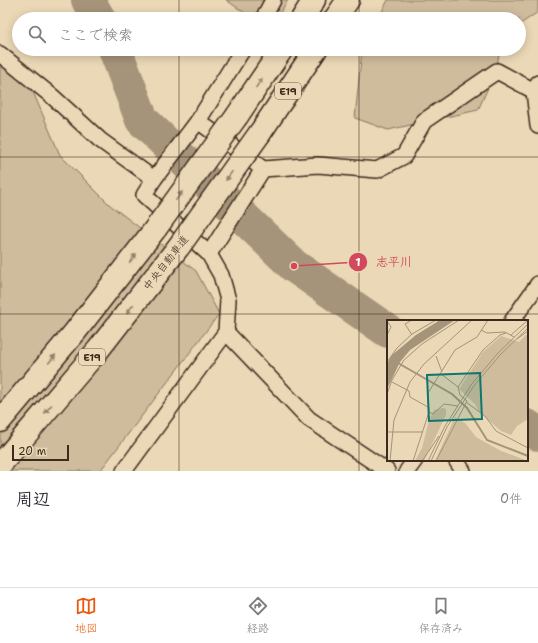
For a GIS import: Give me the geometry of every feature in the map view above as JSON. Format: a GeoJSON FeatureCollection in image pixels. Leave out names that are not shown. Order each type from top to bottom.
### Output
{"type":"FeatureCollection","features":[{"type":"Feature","properties":{"kind":"highway"},"geometry":{"type":"LineString","coordinates":[[306,12],[314,0]]}},
{"type":"Feature","properties":{"kind":"highway"},"geometry":{"type":"LineString","coordinates":[[340,12],[348,0]]}},
{"type":"Feature","properties":{"kind":"highway","name":"E19"},"geometry":{"type":"LineString","coordinates":[[0,421],[75,332],[156,228],[237,116],[277,56]]}},
{"type":"Feature","properties":{"kind":"highway","name":"中央自動車道"},"geometry":{"type":"LineString","coordinates":[[0,465],[98,350],[180,245],[260,133],[311,56]]}},
{"type":"Feature","properties":{"kind":"street"},"geometry":{"type":"LineString","coordinates":[[267,12],[273,0]]}},
{"type":"Feature","properties":{"kind":"street"},"geometry":{"type":"LineString","coordinates":[[0,54],[53,97],[100,140],[154,179]]}},
{"type":"Feature","properties":{"kind":"street"},"geometry":{"type":"LineString","coordinates":[[124,471],[226,332],[228,300],[221,275],[209,254],[144,195],[154,179],[198,121],[240,56]]}},
{"type":"Feature","properties":{"kind":"street"},"geometry":{"type":"LineString","coordinates":[[198,121],[263,169],[318,165],[377,170],[404,156],[424,121],[497,71],[536,87],[538,126]]}},
{"type":"Feature","properties":{"kind":"street"},"geometry":{"type":"LineString","coordinates":[[209,254],[263,169]]}},
{"type":"Feature","properties":{"kind":"street"},"geometry":{"type":"LineString","coordinates":[[513,320],[538,284]]}},
{"type":"Feature","properties":{"kind":"street"},"geometry":{"type":"LineString","coordinates":[[226,332],[309,419],[387,471]]}},
{"type":"Feature","properties":{"kind":"street"},"geometry":{"type":"LineString","coordinates":[[408,471],[414,461]]}},
{"type":"Feature","properties":{"kind":"street"},"geometry":{"type":"LineString","coordinates":[[457,461],[463,471]]}},
{"type":"Feature","properties":{"kind":"shaded area"},"geometry":{"type":"Polygon","coordinates":[[[226,0],[288,0],[280,12],[244,12],[226,0]]]}},
{"type":"Feature","properties":{"kind":"shaded area"},"geometry":{"type":"Polygon","coordinates":[[[388,0],[538,0],[538,12],[526,20],[526,12],[382,12],[388,0]]]}},
{"type":"Feature","properties":{"kind":"shaded area"},"geometry":{"type":"Polygon","coordinates":[[[0,49],[24,71],[60,155],[110,205],[196,271],[219,314],[100,471],[0,471],[0,49]]]}},
{"type":"Feature","properties":{"kind":"shaded area"},"geometry":{"type":"Polygon","coordinates":[[[361,56],[499,56],[496,70],[478,110],[388,130],[355,118],[361,56]]]}},
{"type":"Feature","properties":{"kind":"waterway"},"geometry":{"type":"LineString","coordinates":[[88,0],[95,12]]}},
{"type":"Feature","properties":{"kind":"waterway"},"geometry":{"type":"LineString","coordinates":[[118,56],[142,120],[294,266],[387,330]]}},
{"type":"Feature","properties":{"kind":"waterway"},"geometry":{"type":"LineString","coordinates":[[528,427],[538,434]]}},
{"type":"Feature","properties":{"kind":"place","name":"志平川"},"geometry":{"type":"Point","coordinates":[294,266]}}]}
